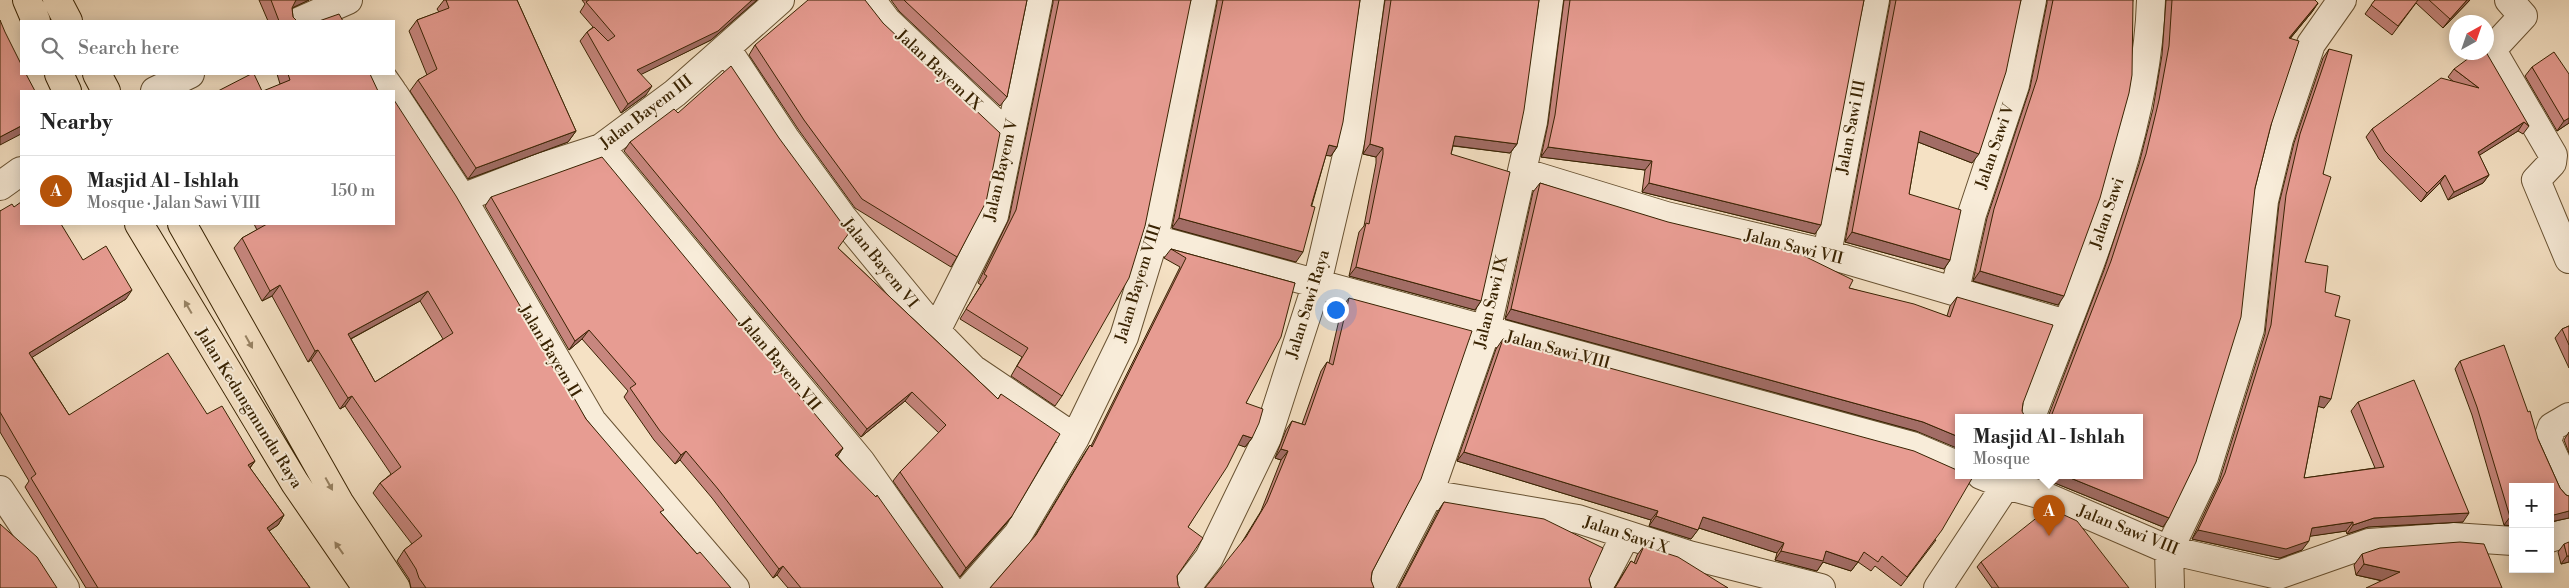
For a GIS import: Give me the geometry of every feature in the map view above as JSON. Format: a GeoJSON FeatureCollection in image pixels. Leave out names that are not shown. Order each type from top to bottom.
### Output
{"type":"FeatureCollection","features":[{"type":"Feature","properties":{"kind":"main road"},"geometry":{"type":"LineString","coordinates":[[27,0],[36,20]]}},
{"type":"Feature","properties":{"kind":"main road"},"geometry":{"type":"LineString","coordinates":[[57,0],[67,20]]}},
{"type":"Feature","properties":{"kind":"main road"},"geometry":{"type":"LineString","coordinates":[[60,75],[67,90]]}},
{"type":"Feature","properties":{"kind":"main road"},"geometry":{"type":"LineString","coordinates":[[98,75],[105,90]]}},
{"type":"Feature","properties":{"kind":"main road","name":"Jalan Kedungmundu Raya"},"geometry":{"type":"LineString","coordinates":[[140,225],[294,483],[367,588]]}},
{"type":"Feature","properties":{"kind":"main road","name":"Jalan Kedungmundu Raya"},"geometry":{"type":"LineString","coordinates":[[183,225],[339,502],[396,588]]}},
{"type":"Feature","properties":{"kind":"street","name":"Jalan Bayem III"},"geometry":{"type":"LineString","coordinates":[[462,198],[542,167],[601,148],[675,93],[780,0]]}},
{"type":"Feature","properties":{"kind":"street","name":"Jalan Bayem IX"},"geometry":{"type":"LineString","coordinates":[[871,0],[886,21],[1010,137]]}},
{"type":"Feature","properties":{"kind":"street","name":"Jalan Bayem V"},"geometry":{"type":"LineString","coordinates":[[936,331],[994,216],[1038,0]]}},
{"type":"Feature","properties":{"kind":"street","name":"Jalan Bayem VIII"},"geometry":{"type":"LineString","coordinates":[[971,588],[1018,534],[1075,438],[1124,337],[1154,239],[1202,0]]}},
{"type":"Feature","properties":{"kind":"street","name":"Jalan Sawi Raya"},"geometry":{"type":"LineString","coordinates":[[1186,588],[1209,558],[1266,438],[1317,283],[1352,134],[1370,0]]}},
{"type":"Feature","properties":{"kind":"street","name":"Jalan Sawi IX"},"geometry":{"type":"LineString","coordinates":[[1380,588],[1429,494],[1486,331],[1533,122],[1549,0]]}},
{"type":"Feature","properties":{"kind":"street","name":"Jalan Sawi III"},"geometry":{"type":"LineString","coordinates":[[1827,254],[1874,0]]}},
{"type":"Feature","properties":{"kind":"street","name":"Jalan Sawi V"},"geometry":{"type":"LineString","coordinates":[[1955,290],[1972,214],[2015,85],[2032,0]]}},
{"type":"Feature","properties":{"kind":"street","name":"Jalan Sawi"},"geometry":{"type":"LineString","coordinates":[[2032,414],[2127,154],[2150,31],[2152,0]]}},
{"type":"Feature","properties":{"kind":"street"},"geometry":{"type":"LineString","coordinates":[[2170,588],[2169,550],[2204,477],[2250,329],[2264,201],[2278,139],[2311,44],[2342,0]]}},
{"type":"Feature","properties":{"kind":"street"},"geometry":{"type":"LineString","coordinates":[[2510,0],[2523,16],[2497,44],[2493,52],[2553,155],[2552,163],[2536,180],[2569,259]]}},
{"type":"Feature","properties":{"kind":"street"},"geometry":{"type":"LineString","coordinates":[[303,20],[341,7]]}},
{"type":"Feature","properties":{"kind":"street","name":"Jalan Bayem VI"},"geometry":{"type":"LineString","coordinates":[[726,48],[785,138],[843,218],[936,331],[973,369],[1075,438]]}},
{"type":"Feature","properties":{"kind":"street"},"geometry":{"type":"LineString","coordinates":[[157,90],[188,75]]}},
{"type":"Feature","properties":{"kind":"street","name":"Jalan Bayem II"},"geometry":{"type":"LineString","coordinates":[[381,75],[391,90]]}},
{"type":"Feature","properties":{"kind":"street","name":"Jalan Bayem II"},"geometry":{"type":"LineString","coordinates":[[395,96],[462,198],[592,421],[735,588]]}},
{"type":"Feature","properties":{"kind":"street","name":"Jalan Bayem VII"},"geometry":{"type":"LineString","coordinates":[[601,148],[861,462],[949,588]]}},
{"type":"Feature","properties":{"kind":"street"},"geometry":{"type":"LineString","coordinates":[[0,186],[20,172]]}},
{"type":"Feature","properties":{"kind":"street","name":"Jalan Sawi VII"},"geometry":{"type":"LineString","coordinates":[[1522,172],[1666,216],[1827,254],[2066,324]]}},
{"type":"Feature","properties":{"kind":"street","name":"Jalan Sawi VIII"},"geometry":{"type":"LineString","coordinates":[[1154,239],[1486,331],[1707,388],[1912,446],[1955,464]]}},
{"type":"Feature","properties":{"kind":"street"},"geometry":{"type":"LineString","coordinates":[[2569,417],[2552,427],[2547,441],[2569,490]]}},
{"type":"Feature","properties":{"kind":"street","name":"Jalan Sawi VIII"},"geometry":{"type":"LineString","coordinates":[[2008,480],[2169,550],[2279,582]]}},
{"type":"Feature","properties":{"kind":"street"},"geometry":{"type":"LineString","coordinates":[[1938,588],[2008,480]]}},
{"type":"Feature","properties":{"kind":"street"},"geometry":{"type":"LineString","coordinates":[[0,490],[65,588]]}},
{"type":"Feature","properties":{"kind":"street","name":"Jalan Sawi X"},"geometry":{"type":"LineString","coordinates":[[1429,494],[1578,519],[1689,555],[1821,588]]}},
{"type":"Feature","properties":{"kind":"street"},"geometry":{"type":"LineString","coordinates":[[2554,537],[2569,532]]}},
{"type":"Feature","properties":{"kind":"street"},"geometry":{"type":"LineString","coordinates":[[1598,588],[1626,535]]}},
{"type":"Feature","properties":{"kind":"street"},"geometry":{"type":"LineString","coordinates":[[2279,582],[2369,543],[2453,537],[2509,541]]}},
{"type":"Feature","properties":{"kind":"building"},"geometry":{"type":"Polygon","coordinates":[[[271,0],[296,0],[292,8],[293,17],[296,20],[279,20],[271,0]]]}},
{"type":"Feature","properties":{"kind":"building"},"geometry":{"type":"Polygon","coordinates":[[[446,0],[517,0],[576,131],[476,168],[418,80],[437,69],[417,20],[449,8],[446,0]]]}},
{"type":"Feature","properties":{"kind":"building"},"geometry":{"type":"Polygon","coordinates":[[[589,0],[752,0],[718,31],[637,70],[652,86],[628,104],[587,32],[594,27],[608,41],[615,36],[586,2],[589,0]]]}},
{"type":"Feature","properties":{"kind":"building"},"geometry":{"type":"Polygon","coordinates":[[[808,0],[865,0],[883,23],[1000,133],[986,202],[957,257],[862,199],[804,120],[755,45],[808,0]]]}},
{"type":"Feature","properties":{"kind":"building"},"geometry":{"type":"Polygon","coordinates":[[[1027,0],[1007,97],[905,1],[1027,0]]]}},
{"type":"Feature","properties":{"kind":"building"},"geometry":{"type":"Polygon","coordinates":[[[1059,0],[1191,0],[1145,226],[1129,278],[1062,396],[1017,366],[1028,348],[966,309],[987,276],[984,274],[1016,210],[1059,0]]]}},
{"type":"Feature","properties":{"kind":"building"},"geometry":{"type":"Polygon","coordinates":[[[1223,0],[1360,0],[1343,122],[1337,147],[1329,145],[1311,206],[1315,207],[1303,252],[1179,218],[1223,0]]]}},
{"type":"Feature","properties":{"kind":"building"},"geometry":{"type":"Polygon","coordinates":[[[1391,0],[1539,0],[1524,110],[1517,144],[1455,136],[1451,154],[1510,172],[1481,301],[1356,267],[1366,223],[1369,224],[1383,154],[1383,148],[1370,144],[1391,0]]]}},
{"type":"Feature","properties":{"kind":"building"},"geometry":{"type":"Polygon","coordinates":[[[1570,0],[1864,0],[1821,225],[1649,183],[1652,161],[1548,147],[1555,115],[1570,0]]]}},
{"type":"Feature","properties":{"kind":"building"},"geometry":{"type":"Polygon","coordinates":[[[1896,0],[2021,0],[2006,72],[1979,154],[1920,131],[1909,194],[1961,210],[1950,260],[1852,232],[1896,0]]]}},
{"type":"Feature","properties":{"kind":"building"},"geometry":{"type":"Polygon","coordinates":[[[2053,0],[2133,0],[2132,75],[2129,93],[2100,198],[2064,296],[1980,271],[1994,209],[2037,79],[2053,0]]]}},
{"type":"Feature","properties":{"kind":"building"},"geometry":{"type":"Polygon","coordinates":[[[2172,0],[2315,0],[2318,3],[2289,38],[2299,41],[2271,125],[2255,188],[2241,317],[2196,462],[2169,518],[2073,479],[2143,479],[2143,414],[2052,414],[2111,261],[2146,154],[2169,46],[2172,0]]]}},
{"type":"Feature","properties":{"kind":"building"},"geometry":{"type":"Polygon","coordinates":[[[2375,0],[2418,0],[2398,26],[2371,5],[2375,0]]]}},
{"type":"Feature","properties":{"kind":"building"},"geometry":{"type":"Polygon","coordinates":[[[2429,0],[2467,0],[2454,15],[2449,15],[2449,18],[2429,0]]]}},
{"type":"Feature","properties":{"kind":"building"},"geometry":{"type":"Polygon","coordinates":[[[339,14],[342,20],[322,20],[339,14]]]}},
{"type":"Feature","properties":{"kind":"building"},"geometry":{"type":"Polygon","coordinates":[[[0,20],[20,62],[20,75],[27,75],[34,90],[20,90],[20,127],[0,137],[0,20]]]}},
{"type":"Feature","properties":{"kind":"building"},"geometry":{"type":"Polygon","coordinates":[[[2329,49],[2352,55],[2323,174],[2331,177],[2305,262],[2328,266],[2325,292],[2340,296],[2335,316],[2350,320],[2331,399],[2320,396],[2304,478],[2384,467],[2358,402],[2414,380],[2469,513],[2374,518],[2353,525],[2353,522],[2312,528],[2309,541],[2286,549],[2198,530],[2225,473],[2271,325],[2286,195],[2300,134],[2329,49]]]}},
{"type":"Feature","properties":{"kind":"building"},"geometry":{"type":"Polygon","coordinates":[[[2554,52],[2569,74],[2569,118],[2564,121],[2532,67],[2554,52]]]}},
{"type":"Feature","properties":{"kind":"building"},"geometry":{"type":"Polygon","coordinates":[[[2466,60],[2491,60],[2529,126],[2524,122],[2478,152],[2489,175],[2454,192],[2445,175],[2427,193],[2385,151],[2372,129],[2441,78],[2479,88],[2454,69],[2466,60]]]}},
{"type":"Feature","properties":{"kind":"building"},"geometry":{"type":"Polygon","coordinates":[[[731,66],[779,138],[849,233],[838,248],[998,399],[1001,394],[1060,434],[1012,516],[966,568],[900,472],[946,425],[912,392],[867,429],[630,142],[674,109],[678,113],[731,66]]]}},
{"type":"Feature","properties":{"kind":"building"},"geometry":{"type":"Polygon","coordinates":[[[249,75],[254,75],[262,90],[220,90],[249,75]]]}},
{"type":"Feature","properties":{"kind":"building"},"geometry":{"type":"Polygon","coordinates":[[[288,75],[370,75],[378,90],[265,90],[290,80],[288,75]]]}},
{"type":"Feature","properties":{"kind":"building"},"geometry":{"type":"Polygon","coordinates":[[[395,102],[456,196],[551,359],[548,361],[569,389],[586,419],[664,510],[660,512],[697,554],[700,552],[731,588],[426,588],[404,550],[422,536],[380,483],[401,467],[352,396],[348,398],[318,350],[315,351],[280,285],[270,291],[242,238],[265,225],[395,225],[395,102]],[[428,291],[348,334],[375,382],[453,333],[428,291]]]}},
{"type":"Feature","properties":{"kind":"building"},"geometry":{"type":"Polygon","coordinates":[[[602,157],[843,448],[835,455],[876,497],[877,495],[943,588],[801,588],[783,566],[779,569],[718,489],[686,451],[681,455],[660,431],[630,388],[636,384],[589,330],[575,341],[491,197],[602,157]]]}},
{"type":"Feature","properties":{"kind":"building"},"geometry":{"type":"Polygon","coordinates":[[[1540,183],[1668,222],[1798,253],[1853,280],[1849,288],[1914,304],[1950,317],[1957,297],[2053,325],[2023,403],[2024,414],[1955,414],[1955,435],[1923,422],[1511,309],[1540,183]]]}},
{"type":"Feature","properties":{"kind":"building"},"geometry":{"type":"Polygon","coordinates":[[[20,203],[20,225],[62,225],[83,260],[106,246],[132,290],[29,353],[69,415],[168,353],[207,414],[222,406],[255,461],[248,465],[284,515],[267,528],[310,588],[98,588],[31,478],[36,474],[0,412],[0,211],[12,204],[14,207],[20,203]]]}},
{"type":"Feature","properties":{"kind":"building"},"geometry":{"type":"Polygon","coordinates":[[[1171,249],[1295,283],[1281,337],[1246,403],[1263,409],[1259,423],[1252,438],[1243,435],[1227,467],[1188,527],[1203,538],[1177,576],[1180,588],[990,588],[1036,535],[1090,445],[1092,447],[1186,258],[1171,249]]]}},
{"type":"Feature","properties":{"kind":"building"},"geometry":{"type":"Polygon","coordinates":[[[1349,298],[1472,331],[1421,479],[1372,572],[1371,580],[1374,588],[1205,588],[1246,537],[1267,502],[1288,451],[1281,449],[1292,421],[1305,425],[1327,362],[1333,365],[1349,298]]]}},
{"type":"Feature","properties":{"kind":"building"},"geometry":{"type":"Polygon","coordinates":[[[2569,326],[2569,345],[2562,329],[2569,326]]]}},
{"type":"Feature","properties":{"kind":"building"},"geometry":{"type":"Polygon","coordinates":[[[1503,339],[1914,451],[1955,469],[1955,479],[1972,479],[1942,530],[1907,577],[1882,556],[1878,562],[1864,552],[1858,562],[1826,551],[1823,561],[1781,551],[1784,543],[1703,517],[1698,530],[1656,516],[1658,511],[1464,452],[1503,339]]]}},
{"type":"Feature","properties":{"kind":"building"},"geometry":{"type":"Polygon","coordinates":[[[2504,345],[2528,412],[2530,411],[2538,439],[2560,488],[2569,496],[2569,511],[2554,515],[2554,483],[2509,483],[2509,514],[2477,407],[2460,361],[2504,345]]]}},
{"type":"Feature","properties":{"kind":"building"},"geometry":{"type":"Polygon","coordinates":[[[1444,502],[1544,519],[1603,548],[1589,579],[1592,588],[1399,588],[1444,502]]]}},
{"type":"Feature","properties":{"kind":"building"},"geometry":{"type":"Polygon","coordinates":[[[2049,508],[2077,521],[2129,588],[1999,588],[1981,562],[2049,508]]]}},
{"type":"Feature","properties":{"kind":"building"},"geometry":{"type":"Polygon","coordinates":[[[0,524],[37,557],[57,588],[0,588],[0,524]]]}},
{"type":"Feature","properties":{"kind":"building"},"geometry":{"type":"Polygon","coordinates":[[[2460,542],[2484,544],[2502,588],[2366,588],[2400,572],[2364,564],[2362,554],[2380,548],[2460,542]]]}},
{"type":"Feature","properties":{"kind":"building"},"geometry":{"type":"Polygon","coordinates":[[[2569,542],[2569,556],[2567,556],[2564,544],[2569,542]]]}},
{"type":"Feature","properties":{"kind":"building"},"geometry":{"type":"Polygon","coordinates":[[[1644,546],[1678,557],[1728,588],[1615,588],[1631,561],[1636,564],[1644,546]]]}},
{"type":"Feature","properties":{"kind":"place","name":"Masjid Al - Ishlah"},"geometry":{"type":"Point","coordinates":[2049,536]}}]}
